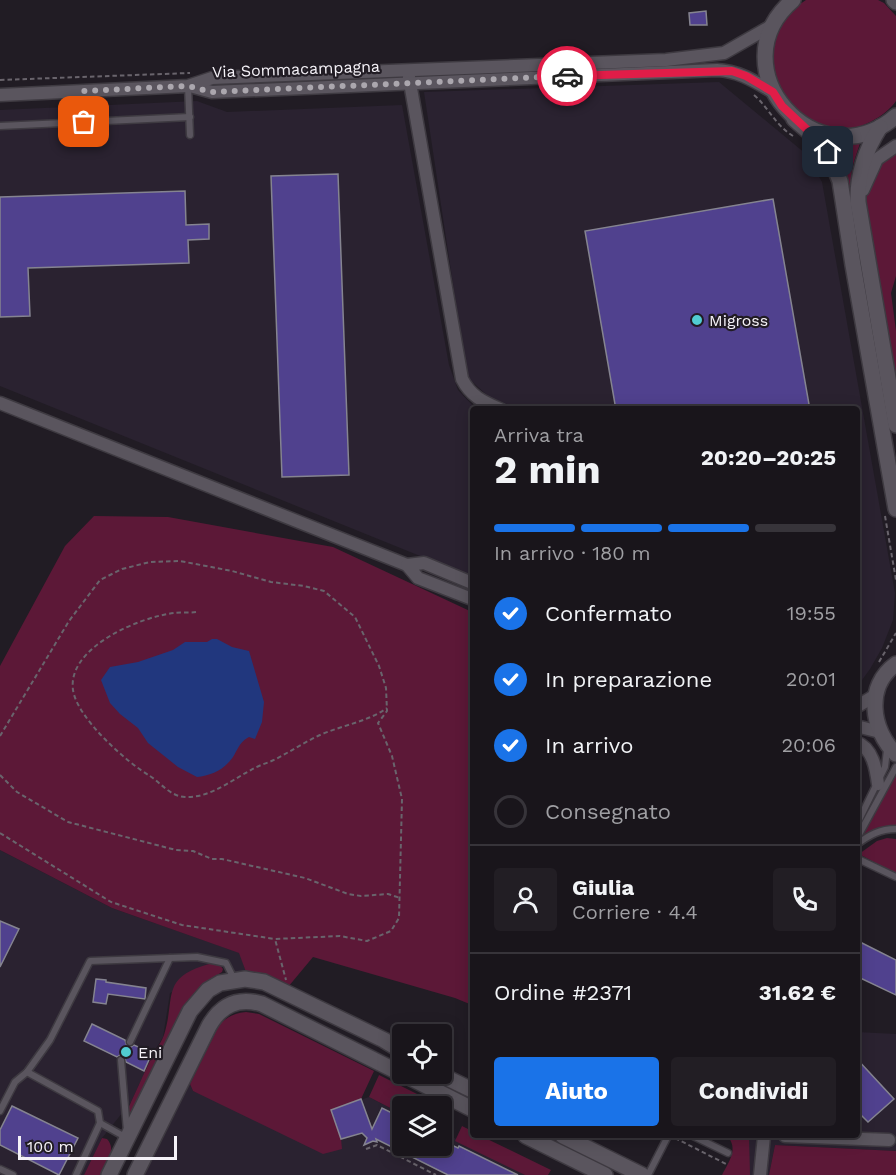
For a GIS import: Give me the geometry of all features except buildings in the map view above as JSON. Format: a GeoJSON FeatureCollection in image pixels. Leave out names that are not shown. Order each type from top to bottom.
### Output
{"type":"FeatureCollection","features":[{"type":"Feature","properties":{"kind":"street","name":"Via Sommacampagna"},"geometry":{"type":"LineString","coordinates":[[794,0],[785,7],[773,25],[767,41],[765,58],[767,76],[782,106],[828,152],[840,181],[890,509]]}},
{"type":"Feature","properties":{"kind":"street","name":"Via Sommacampagna"},"geometry":{"type":"LineString","coordinates":[[188,86],[212,78],[666,60],[712,55],[735,48],[773,25]]}},
{"type":"Feature","properties":{"kind":"street"},"geometry":{"type":"LineString","coordinates":[[408,70],[462,379],[467,389],[477,398],[494,406]]}},
{"type":"Feature","properties":{"kind":"street","name":"Via Sommacampagna"},"geometry":{"type":"LineString","coordinates":[[188,86],[212,92],[717,70],[732,71],[746,76],[773,92]]}},
{"type":"Feature","properties":{"kind":"street"},"geometry":{"type":"LineString","coordinates":[[0,95],[188,86]]}},
{"type":"Feature","properties":{"kind":"street","name":"Via Sommacampagna"},"geometry":{"type":"LineString","coordinates":[[794,119],[809,129],[827,135],[845,136],[863,134],[890,121]]}},
{"type":"Feature","properties":{"kind":"street","name":"Via Sommacampagna"},"geometry":{"type":"LineString","coordinates":[[890,121],[868,147],[861,165],[858,202],[896,425]]}},
{"type":"Feature","properties":{"kind":"street"},"geometry":{"type":"LineString","coordinates":[[858,202],[877,159],[896,146]]}},
{"type":"Feature","properties":{"kind":"street"},"geometry":{"type":"LineString","coordinates":[[0,403],[407,565],[418,578],[470,598]]}},
{"type":"Feature","properties":{"kind":"street"},"geometry":{"type":"LineString","coordinates":[[407,565],[424,563],[470,582]]}},
{"type":"Feature","properties":{"kind":"street"},"geometry":{"type":"LineString","coordinates":[[895,663],[882,680],[876,695],[875,708],[882,736],[896,754]]}},
{"type":"Feature","properties":{"kind":"street"},"geometry":{"type":"LineString","coordinates":[[860,705],[876,695]]}},
{"type":"Feature","properties":{"kind":"street"},"geometry":{"type":"LineString","coordinates":[[860,728],[882,736]]}},
{"type":"Feature","properties":{"kind":"street"},"geometry":{"type":"LineString","coordinates":[[860,743],[872,757],[878,784]]}},
{"type":"Feature","properties":{"kind":"street"},"geometry":{"type":"LineString","coordinates":[[111,1171],[190,1011],[208,990],[220,982],[235,980],[264,982],[392,1045]]}},
{"type":"Feature","properties":{"kind":"street"},"geometry":{"type":"LineString","coordinates":[[135,1175],[213,1018],[224,1008],[240,1001],[262,1004],[392,1069]]}},
{"type":"Feature","properties":{"kind":"street"},"geometry":{"type":"LineString","coordinates":[[452,1080],[470,1089]]}},
{"type":"Feature","properties":{"kind":"street"},"geometry":{"type":"LineString","coordinates":[[422,1084],[470,1108]]}},
{"type":"Feature","properties":{"kind":"street"},"geometry":{"type":"LineString","coordinates":[[111,1171],[140,1132],[158,1096],[167,1090],[176,1093]]}},
{"type":"Feature","properties":{"kind":"street"},"geometry":{"type":"LineString","coordinates":[[530,1138],[603,1174]]}},
{"type":"Feature","properties":{"kind":"street"},"geometry":{"type":"LineString","coordinates":[[567,1138],[642,1175]]}},
{"type":"Feature","properties":{"kind":"street"},"geometry":{"type":"LineString","coordinates":[[760,1175],[764,1138]]}},
{"type":"Feature","properties":{"kind":"street"},"geometry":{"type":"LineString","coordinates":[[836,1138],[889,1140]]}},
{"type":"Feature","properties":{"kind":"lane"},"geometry":{"type":"LineString","coordinates":[[188,86],[190,135]]}},
{"type":"Feature","properties":{"kind":"lane"},"geometry":{"type":"LineString","coordinates":[[83,91],[84,122]]}},
{"type":"Feature","properties":{"kind":"lane"},"geometry":{"type":"LineString","coordinates":[[0,126],[190,117]]}},
{"type":"Feature","properties":{"kind":"lane"},"geometry":{"type":"LineString","coordinates":[[860,818],[878,784],[887,756],[887,748],[882,736]]}},
{"type":"Feature","properties":{"kind":"lane"},"geometry":{"type":"LineString","coordinates":[[860,835],[896,767]]}},
{"type":"Feature","properties":{"kind":"lane"},"geometry":{"type":"LineString","coordinates":[[860,841],[885,829],[896,829]]}},
{"type":"Feature","properties":{"kind":"lane"},"geometry":{"type":"LineString","coordinates":[[860,860],[896,877]]}},
{"type":"Feature","properties":{"kind":"lane"},"geometry":{"type":"LineString","coordinates":[[0,1111],[15,1082],[27,1072],[50,1040],[90,961],[197,957],[226,963],[235,980]]}},
{"type":"Feature","properties":{"kind":"lane"},"geometry":{"type":"LineString","coordinates":[[130,1042],[170,958]]}},
{"type":"Feature","properties":{"kind":"lane"},"geometry":{"type":"LineString","coordinates":[[121,1060],[127,1138]]}},
{"type":"Feature","properties":{"kind":"lane"},"geometry":{"type":"LineString","coordinates":[[27,1072],[98,1111],[100,1123],[76,1175]]}},
{"type":"Feature","properties":{"kind":"lane"},"geometry":{"type":"LineString","coordinates":[[100,1123],[127,1138]]}},
{"type":"Feature","properties":{"kind":"lane"},"geometry":{"type":"LineString","coordinates":[[648,1175],[670,1138]]}},
{"type":"Feature","properties":{"kind":"lane"},"geometry":{"type":"LineString","coordinates":[[697,1138],[728,1153]]}},
{"type":"Feature","properties":{"kind":"lane"},"geometry":{"type":"LineString","coordinates":[[0,1169],[13,1175]]}},
{"type":"Feature","properties":{"kind":"path"},"geometry":{"type":"LineString","coordinates":[[750,92],[783,130],[796,138]]}},
{"type":"Feature","properties":{"kind":"path"},"geometry":{"type":"LineString","coordinates":[[890,509],[896,580]]}},
{"type":"Feature","properties":{"kind":"path"},"geometry":{"type":"LineString","coordinates":[[0,736],[69,621],[100,580],[122,569],[150,562],[180,561],[232,571],[271,582],[324,591],[355,617],[379,666],[386,688],[387,711],[378,723],[392,756],[402,799],[399,918],[391,931],[367,941],[340,936],[275,939],[182,925],[111,902],[0,833]]}},
{"type":"Feature","properties":{"kind":"path"},"geometry":{"type":"LineString","coordinates":[[196,612],[172,613],[148,619],[113,634],[84,656],[75,676],[73,689],[81,713],[137,768],[172,794],[184,797],[215,790],[252,769],[278,758],[294,747],[375,716],[387,708]]}},
{"type":"Feature","properties":{"kind":"path"},"geometry":{"type":"LineString","coordinates":[[0,775],[17,792],[68,822],[176,850],[193,850],[212,859],[222,859],[305,878],[348,894],[361,896],[388,894],[400,898]]}},
{"type":"Feature","properties":{"kind":"path"},"geometry":{"type":"LineString","coordinates":[[275,939],[286,978],[282,989]]}},
{"type":"Feature","properties":{"kind":"path"},"geometry":{"type":"LineString","coordinates":[[673,1138],[726,1164]]}},
{"type":"Feature","properties":{"kind":"path"},"geometry":{"type":"LineString","coordinates":[[366,1149],[377,1145],[436,1175]]}},
{"type":"Feature","properties":{"kind":"shaded area"},"geometry":{"type":"Polygon","coordinates":[[[806,0],[878,0],[896,16],[896,101],[873,121],[852,128],[831,130],[822,127],[792,108],[780,91],[773,62],[777,34],[794,9],[806,0]]]}},
{"type":"Feature","properties":{"kind":"shaded area"},"geometry":{"type":"Polygon","coordinates":[[[719,82],[806,154],[822,182],[895,593],[893,620],[882,648],[860,683],[860,406],[511,406],[489,397],[467,377],[424,92],[719,82]]]}},
{"type":"Feature","properties":{"kind":"shaded area"},"geometry":{"type":"Polygon","coordinates":[[[197,101],[227,112],[402,105],[449,365],[458,390],[473,406],[470,406],[470,576],[0,386],[0,110],[197,101]]]}},
{"type":"Feature","properties":{"kind":"shaded area"},"geometry":{"type":"Polygon","coordinates":[[[860,143],[852,168],[850,192],[896,462],[896,483],[830,144],[860,143]]]}},
{"type":"Feature","properties":{"kind":"shaded area"},"geometry":{"type":"Polygon","coordinates":[[[896,149],[896,276],[891,293],[896,331],[896,379],[864,203],[870,179],[896,149]]]}},
{"type":"Feature","properties":{"kind":"shaded area"},"geometry":{"type":"Polygon","coordinates":[[[94,516],[168,517],[333,547],[470,611],[470,1004],[313,957],[288,987],[273,979],[246,972],[239,953],[112,908],[0,850],[0,666],[65,546],[94,516]]]}},
{"type":"Feature","properties":{"kind":"shaded area"},"geometry":{"type":"Polygon","coordinates":[[[896,774],[896,826],[878,828],[862,837],[896,774]]]}},
{"type":"Feature","properties":{"kind":"shaded area"},"geometry":{"type":"Polygon","coordinates":[[[887,838],[896,839],[896,874],[860,855],[877,841],[887,838]]]}},
{"type":"Feature","properties":{"kind":"shaded area"},"geometry":{"type":"Polygon","coordinates":[[[0,850],[112,908],[240,953],[246,972],[232,974],[222,967],[170,993],[163,1037],[131,1102],[102,1138],[84,1175],[0,1175],[0,850]]]}},
{"type":"Feature","properties":{"kind":"shaded area"},"geometry":{"type":"Polygon","coordinates":[[[209,964],[219,964],[223,969],[222,972],[209,980],[191,997],[132,1114],[129,1113],[127,1111],[131,1102],[164,1035],[176,982],[193,969],[209,964]]]}},
{"type":"Feature","properties":{"kind":"shaded area"},"geometry":{"type":"Polygon","coordinates":[[[246,1012],[259,1014],[374,1071],[361,1099],[331,1110],[342,1149],[323,1154],[193,1091],[190,1084],[219,1025],[231,1016],[246,1012]]]}},
{"type":"Feature","properties":{"kind":"shaded area"},"geometry":{"type":"Polygon","coordinates":[[[860,1032],[896,1034],[896,1151],[775,1145],[769,1175],[749,1175],[747,1138],[860,1138],[860,1032]]]}},
{"type":"Feature","properties":{"kind":"shaded area"},"geometry":{"type":"Polygon","coordinates":[[[379,1075],[392,1082],[392,1084],[397,1084],[421,1096],[392,1096],[392,1109],[369,1097],[379,1075]]]}},
{"type":"Feature","properties":{"kind":"shaded area"},"geometry":{"type":"Polygon","coordinates":[[[190,1084],[193,1091],[341,1139],[331,1110],[369,1097],[392,1109],[392,1156],[452,1156],[452,1137],[525,1175],[144,1175],[190,1084]]]}},
{"type":"Feature","properties":{"kind":"shaded area"},"geometry":{"type":"Polygon","coordinates":[[[462,1126],[470,1130],[470,1138],[485,1138],[551,1170],[548,1175],[525,1175],[455,1141],[462,1126]]]}},
{"type":"Feature","properties":{"kind":"shaded area"},"geometry":{"type":"Polygon","coordinates":[[[102,1138],[107,1139],[110,1143],[111,1152],[108,1161],[101,1175],[84,1175],[102,1138]]]}},
{"type":"Feature","properties":{"kind":"shaded area"},"geometry":{"type":"Polygon","coordinates":[[[729,1138],[749,1138],[750,1175],[722,1175],[733,1150],[729,1138]]]}},
{"type":"Feature","properties":{"kind":"shaded area"},"geometry":{"type":"Polygon","coordinates":[[[775,1145],[896,1151],[896,1175],[769,1175],[775,1145]]]}},
{"type":"Feature","properties":{"kind":"water"},"geometry":{"type":"Polygon","coordinates":[[[212,639],[249,651],[264,702],[262,722],[255,739],[249,737],[245,740],[225,766],[214,773],[197,777],[178,767],[148,743],[138,728],[110,703],[101,680],[110,667],[138,662],[173,650],[185,642],[207,642],[212,639]]]}},
{"type":"Feature","properties":{"kind":"way so far"},"geometry":{"type":"LineString","coordinates":[[84,122],[83,91],[188,86],[212,92],[567,76]]}},
{"type":"Feature","properties":{"kind":"place","name":"Migross"},"geometry":{"type":"Point","coordinates":[697,320]}},
{"type":"Feature","properties":{"kind":"place","name":"Eni"},"geometry":{"type":"Point","coordinates":[126,1052]}},
{"type":"Feature","properties":{"kind":"route"},"geometry":{"type":"LineString","coordinates":[[567,76],[732,71],[746,76],[773,92],[782,106],[828,152]]}}]}
